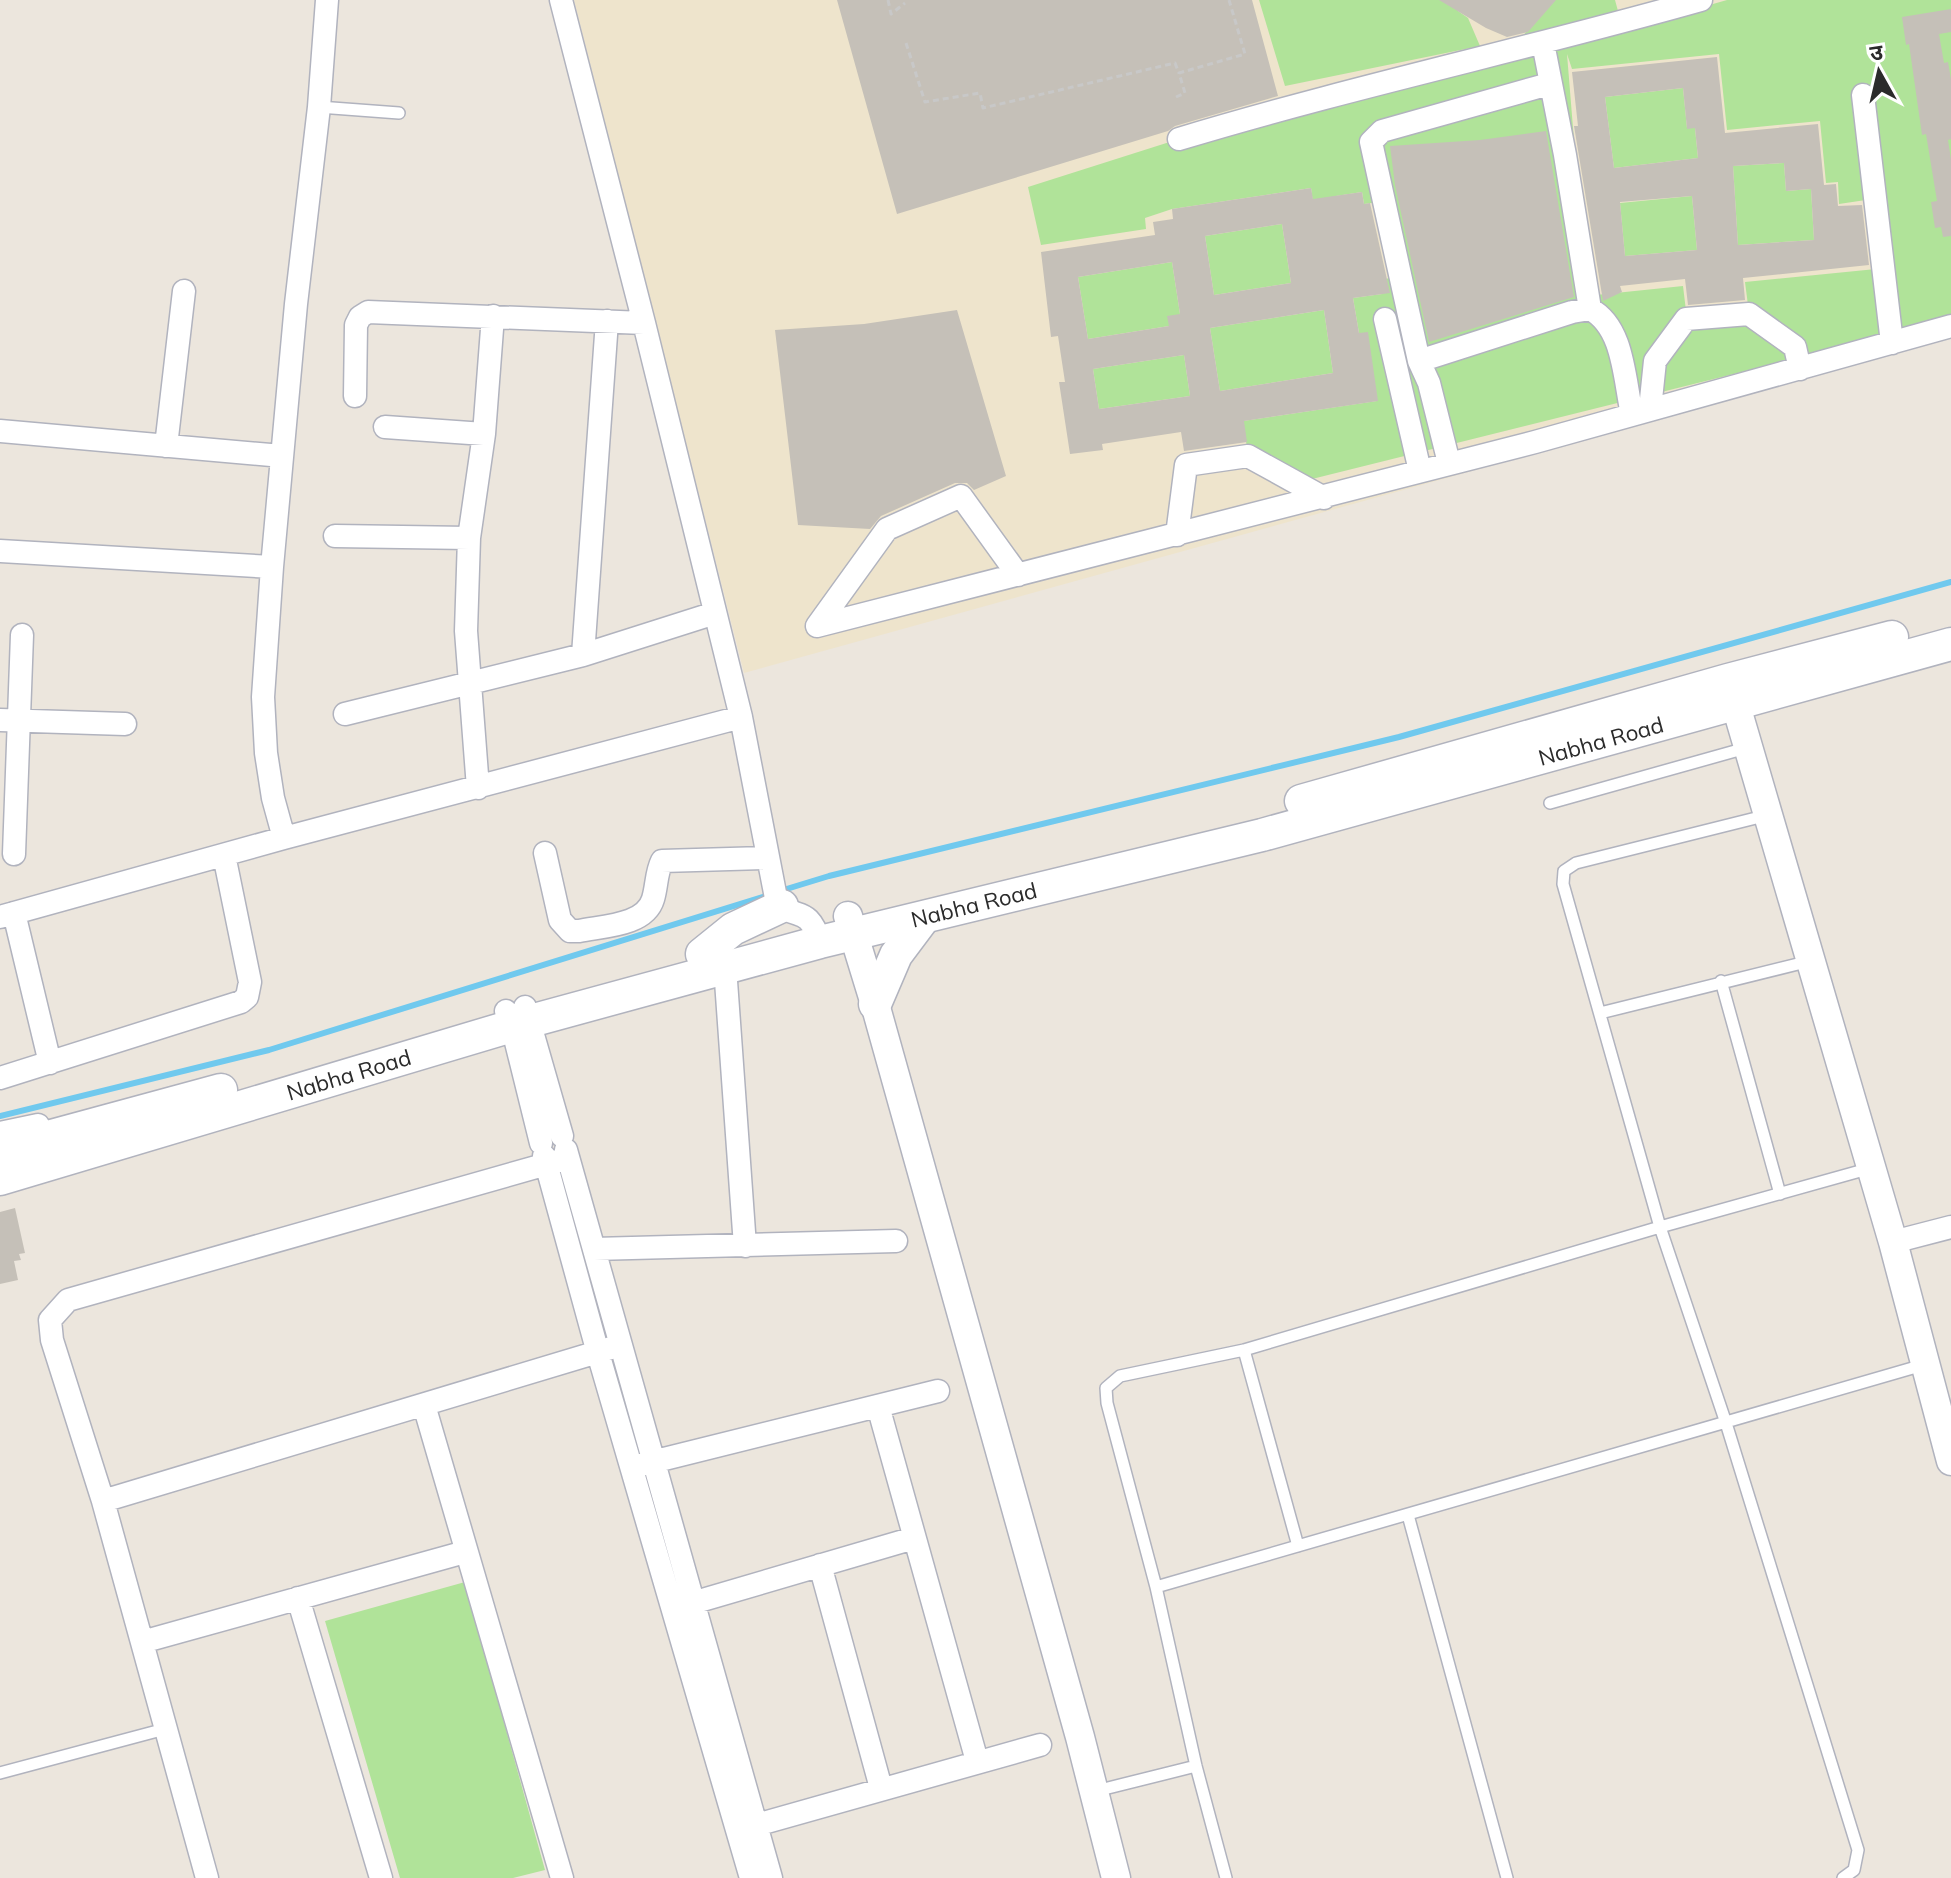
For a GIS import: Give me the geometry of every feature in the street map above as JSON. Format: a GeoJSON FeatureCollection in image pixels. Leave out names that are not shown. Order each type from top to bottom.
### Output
{"type":"FeatureCollection","features":[{"type":"Feature","properties":{"kind":"main road","name":"Nabha Road"},"geometry":{"type":"LineString","coordinates":[[851,926],[923,919],[1732,692],[1951,622]]}},
{"type":"Feature","properties":{"kind":"main road","name":"Nabha Road"},"geometry":{"type":"LineString","coordinates":[[1732,692],[1951,644]]}},
{"type":"Feature","properties":{"kind":"main road","name":"Nabha Road"},"geometry":{"type":"LineString","coordinates":[[0,1150],[518,1016],[1095,859],[1213,837]]}},
{"type":"Feature","properties":{"kind":"main road"},"geometry":{"type":"LineString","coordinates":[[714,961],[733,929],[777,897]]}},
{"type":"Feature","properties":{"kind":"main road"},"geometry":{"type":"LineString","coordinates":[[875,1004],[896,955],[923,919]]}},
{"type":"Feature","properties":{"kind":"main road","name":"Nabha Road"},"geometry":{"type":"LineString","coordinates":[[0,1179],[518,1016]]}},
{"type":"Feature","properties":{"kind":"street"},"geometry":{"type":"LineString","coordinates":[[284,838],[273,798],[266,753],[263,697],[282,456],[319,107],[327,0]]}},
{"type":"Feature","properties":{"kind":"street"},"geometry":{"type":"LineString","coordinates":[[561,0],[741,717],[777,897],[791,912],[803,914],[812,920],[818,934]]}},
{"type":"Feature","properties":{"kind":"street"},"geometry":{"type":"LineString","coordinates":[[1179,139],[1255,116],[1543,43],[1631,9],[1701,0]]}},
{"type":"Feature","properties":{"kind":"street"},"geometry":{"type":"LineString","coordinates":[[1543,43],[1590,309]]}},
{"type":"Feature","properties":{"kind":"street"},"geometry":{"type":"LineString","coordinates":[[1449,463],[1429,383],[1419,361],[1371,142],[1382,131],[1549,84]]}},
{"type":"Feature","properties":{"kind":"street"},"geometry":{"type":"LineString","coordinates":[[1863,95],[1892,343]]}},
{"type":"Feature","properties":{"kind":"street"},"geometry":{"type":"LineString","coordinates":[[166,446],[184,291]]}},
{"type":"Feature","properties":{"kind":"street"},"geometry":{"type":"LineString","coordinates":[[1419,361],[1590,309],[1602,316],[1611,328],[1641,411]]}},
{"type":"Feature","properties":{"kind":"street"},"geometry":{"type":"LineString","coordinates":[[355,396],[356,325],[360,317],[368,312],[644,323]]}},
{"type":"Feature","properties":{"kind":"street"},"geometry":{"type":"LineString","coordinates":[[1641,411],[1655,361],[1686,319],[1749,314],[1795,347],[1800,369]]}},
{"type":"Feature","properties":{"kind":"street"},"geometry":{"type":"LineString","coordinates":[[478,788],[466,631],[469,538],[484,434],[493,316]]}},
{"type":"Feature","properties":{"kind":"street"},"geometry":{"type":"LineString","coordinates":[[1385,319],[1420,471]]}},
{"type":"Feature","properties":{"kind":"street"},"geometry":{"type":"LineString","coordinates":[[583,655],[607,321]]}},
{"type":"Feature","properties":{"kind":"street"},"geometry":{"type":"LineString","coordinates":[[1018,575],[961,496],[887,529],[817,626],[1324,498],[1951,326]]}},
{"type":"Feature","properties":{"kind":"street"},"geometry":{"type":"LineString","coordinates":[[385,427],[484,434]]}},
{"type":"Feature","properties":{"kind":"street"},"geometry":{"type":"LineString","coordinates":[[0,431],[282,456]]}},
{"type":"Feature","properties":{"kind":"street"},"geometry":{"type":"LineString","coordinates":[[1177,535],[1186,465],[1248,456],[1324,498]]}},
{"type":"Feature","properties":{"kind":"street"},"geometry":{"type":"LineString","coordinates":[[335,536],[469,538]]}},
{"type":"Feature","properties":{"kind":"street"},"geometry":{"type":"LineString","coordinates":[[0,551],[272,567]]}},
{"type":"Feature","properties":{"kind":"street"},"geometry":{"type":"LineString","coordinates":[[345,714],[583,655],[715,613]]}},
{"type":"Feature","properties":{"kind":"street"},"geometry":{"type":"LineString","coordinates":[[14,854],[10,720],[22,635]]}},
{"type":"Feature","properties":{"kind":"street"},"geometry":{"type":"LineString","coordinates":[[1732,692],[1893,1242],[1951,1461]]}},
{"type":"Feature","properties":{"kind":"street"},"geometry":{"type":"LineString","coordinates":[[50,1063],[7,915],[741,717]]}},
{"type":"Feature","properties":{"kind":"street"},"geometry":{"type":"LineString","coordinates":[[10,720],[125,724]]}},
{"type":"Feature","properties":{"kind":"street"},"geometry":{"type":"LineString","coordinates":[[545,853],[560,920],[570,931],[632,920],[644,914],[653,902],[662,861],[768,858]]}},
{"type":"Feature","properties":{"kind":"street"},"geometry":{"type":"LineString","coordinates":[[0,1078],[241,1002],[247,997],[250,982],[224,855]]}},
{"type":"Feature","properties":{"kind":"street"},"geometry":{"type":"LineString","coordinates":[[851,926],[1116,1878]]}},
{"type":"Feature","properties":{"kind":"street"},"geometry":{"type":"LineString","coordinates":[[714,961],[745,1246]]}},
{"type":"Feature","properties":{"kind":"street"},"geometry":{"type":"LineString","coordinates":[[518,1016],[555,1151],[598,1353],[631,1467],[684,1606]]}},
{"type":"Feature","properties":{"kind":"street"},"geometry":{"type":"LineString","coordinates":[[0,1133],[41,1125],[80,1128]]}},
{"type":"Feature","properties":{"kind":"street"},"geometry":{"type":"LineString","coordinates":[[555,1151],[594,1249],[654,1461],[684,1606],[746,1828],[751,1878]]}},
{"type":"Feature","properties":{"kind":"street"},"geometry":{"type":"LineString","coordinates":[[201,1877],[142,1642],[103,1501],[52,1340],[50,1320],[68,1300],[555,1151]]}},
{"type":"Feature","properties":{"kind":"street"},"geometry":{"type":"LineString","coordinates":[[1893,1242],[1951,1227]]}},
{"type":"Feature","properties":{"kind":"street"},"geometry":{"type":"LineString","coordinates":[[594,1249],[896,1241]]}},
{"type":"Feature","properties":{"kind":"street"},"geometry":{"type":"LineString","coordinates":[[103,1501],[621,1344]]}},
{"type":"Feature","properties":{"kind":"street"},"geometry":{"type":"LineString","coordinates":[[631,1467],[938,1391]]}},
{"type":"Feature","properties":{"kind":"street"},"geometry":{"type":"LineString","coordinates":[[424,1405],[562,1878]]}},
{"type":"Feature","properties":{"kind":"street"},"geometry":{"type":"LineString","coordinates":[[878,1406],[977,1761]]}},
{"type":"Feature","properties":{"kind":"street"},"geometry":{"type":"LineString","coordinates":[[684,1606],[914,1538]]}},
{"type":"Feature","properties":{"kind":"street"},"geometry":{"type":"LineString","coordinates":[[142,1642],[465,1552]]}},
{"type":"Feature","properties":{"kind":"street"},"geometry":{"type":"LineString","coordinates":[[820,1565],[881,1788]]}},
{"type":"Feature","properties":{"kind":"street"},"geometry":{"type":"LineString","coordinates":[[298,1598],[381,1878]]}},
{"type":"Feature","properties":{"kind":"street"},"geometry":{"type":"LineString","coordinates":[[746,1828],[1040,1745]]}},
{"type":"Feature","properties":{"kind":"street"},"geometry":{"type":"LineString","coordinates":[[746,1828],[771,1878]]}},
{"type":"Feature","properties":{"kind":"lane"},"geometry":{"type":"LineString","coordinates":[[319,107],[399,113]]}},
{"type":"Feature","properties":{"kind":"lane"},"geometry":{"type":"LineString","coordinates":[[1550,803],[1750,747]]}},
{"type":"Feature","properties":{"kind":"lane"},"geometry":{"type":"LineString","coordinates":[[1769,815],[1576,863],[1564,871],[1563,884],[1660,1227],[1726,1423],[1858,1850],[1854,1870],[1843,1878]]}},
{"type":"Feature","properties":{"kind":"lane"},"geometry":{"type":"LineString","coordinates":[[1600,1013],[1810,960]]}},
{"type":"Feature","properties":{"kind":"lane"},"geometry":{"type":"LineString","coordinates":[[1721,981],[1780,1194]]}},
{"type":"Feature","properties":{"kind":"lane"},"geometry":{"type":"LineString","coordinates":[[1226,1878],[1196,1766],[1156,1587],[1107,1403],[1106,1388],[1120,1376],[1244,1350],[1871,1168]]}},
{"type":"Feature","properties":{"kind":"lane"},"geometry":{"type":"LineString","coordinates":[[1244,1350],[1298,1546]]}},
{"type":"Feature","properties":{"kind":"lane"},"geometry":{"type":"LineString","coordinates":[[1156,1587],[1924,1365]]}},
{"type":"Feature","properties":{"kind":"lane"},"geometry":{"type":"LineString","coordinates":[[1408,1515],[1507,1878]]}},
{"type":"Feature","properties":{"kind":"lane"},"geometry":{"type":"LineString","coordinates":[[0,1773],[165,1729]]}},
{"type":"Feature","properties":{"kind":"lane"},"geometry":{"type":"LineString","coordinates":[[1094,1792],[1196,1766]]}},
{"type":"Feature","properties":{"kind":"path"},"geometry":{"type":"LineString","coordinates":[[888,0],[891,14],[905,3]]}},
{"type":"Feature","properties":{"kind":"path"},"geometry":{"type":"LineString","coordinates":[[1179,73],[1245,54],[1229,0]]}},
{"type":"Feature","properties":{"kind":"path"},"geometry":{"type":"LineString","coordinates":[[906,43],[925,102],[980,93],[983,108],[1175,63],[1185,93],[1176,97]]}},
{"type":"Feature","properties":{"kind":"shaded area"},"geometry":{"type":"Polygon","coordinates":[[[574,0],[1951,0],[1951,338],[744,673],[574,0]]]}},
{"type":"Feature","properties":{"kind":"green space"},"geometry":{"type":"Polygon","coordinates":[[[1259,0],[1454,0],[1458,11],[1468,18],[1480,46],[1285,86],[1259,0]]]}},
{"type":"Feature","properties":{"kind":"green space"},"geometry":{"type":"Polygon","coordinates":[[[1555,0],[1615,0],[1618,11],[1518,41],[1555,0]]]}},
{"type":"Feature","properties":{"kind":"green space"},"geometry":{"type":"Polygon","coordinates":[[[1727,0],[1951,0],[1951,320],[1312,479],[1247,448],[1243,421],[1377,401],[1353,298],[1382,294],[1380,280],[1390,278],[1379,202],[1364,204],[1362,192],[1336,196],[1314,210],[1311,188],[1172,209],[1145,218],[1146,229],[1041,245],[1028,187],[1179,139],[1566,46],[1727,0]],[[1567,54],[1586,288],[1596,295],[1683,286],[1687,319],[1749,313],[1745,282],[1886,268],[1879,198],[1839,204],[1838,182],[1826,183],[1820,121],[1727,130],[1719,54],[1572,69],[1567,54]]]}},
{"type":"Feature","properties":{"kind":"green space"},"geometry":{"type":"Polygon","coordinates":[[[1683,88],[1687,128],[1695,128],[1698,158],[1614,168],[1605,97],[1683,88]]]}},
{"type":"Feature","properties":{"kind":"green space"},"geometry":{"type":"Polygon","coordinates":[[[1784,163],[1786,191],[1811,189],[1814,240],[1738,245],[1733,166],[1784,163]]]}},
{"type":"Feature","properties":{"kind":"green space"},"geometry":{"type":"Polygon","coordinates":[[[1692,196],[1697,250],[1625,256],[1620,203],[1692,196]]]}},
{"type":"Feature","properties":{"kind":"green space"},"geometry":{"type":"Polygon","coordinates":[[[1282,224],[1291,283],[1214,295],[1205,236],[1282,224]]]}},
{"type":"Feature","properties":{"kind":"green space"},"geometry":{"type":"Polygon","coordinates":[[[1172,262],[1180,314],[1169,326],[1088,339],[1078,277],[1172,262]]]}},
{"type":"Feature","properties":{"kind":"green space"},"geometry":{"type":"Polygon","coordinates":[[[1324,310],[1333,373],[1220,391],[1210,328],[1324,310]]]}},
{"type":"Feature","properties":{"kind":"green space"},"geometry":{"type":"Polygon","coordinates":[[[1184,355],[1190,396],[1099,409],[1093,369],[1184,355]]]}},
{"type":"Feature","properties":{"kind":"green space"},"geometry":{"type":"Polygon","coordinates":[[[465,1582],[545,1870],[513,1878],[400,1878],[325,1621],[465,1582]]]}},
{"type":"Feature","properties":{"kind":"building"},"geometry":{"type":"Polygon","coordinates":[[[837,0],[1252,0],[1278,96],[897,214],[837,0]]]}},
{"type":"Feature","properties":{"kind":"building"},"geometry":{"type":"Polygon","coordinates":[[[1439,0],[1556,0],[1528,32],[1507,37],[1439,0]]]}},
{"type":"Feature","properties":{"kind":"building"},"geometry":{"type":"Polygon","coordinates":[[[1951,9],[1951,32],[1939,34],[1944,63],[1948,62],[1951,79],[1951,139],[1948,140],[1951,159],[1951,236],[1943,237],[1941,227],[1935,228],[1931,202],[1937,201],[1926,134],[1922,135],[1902,17],[1951,9]]]}},
{"type":"Feature","properties":{"kind":"building"},"geometry":{"type":"Polygon","coordinates":[[[1717,57],[1725,133],[1818,124],[1824,185],[1836,184],[1838,206],[1862,205],[1869,265],[1743,278],[1745,300],[1688,305],[1685,279],[1620,286],[1622,292],[1603,301],[1574,126],[1578,126],[1572,72],[1717,57]],[[1683,88],[1605,97],[1614,168],[1698,158],[1695,128],[1687,129],[1683,88]],[[1784,163],[1733,166],[1738,245],[1814,240],[1811,189],[1786,191],[1784,163]],[[1692,196],[1620,202],[1625,256],[1697,250],[1692,196]]]}},
{"type":"Feature","properties":{"kind":"building"},"geometry":{"type":"Polygon","coordinates":[[[1546,131],[1574,297],[1429,342],[1395,185],[1390,146],[1480,140],[1546,131]]]}},
{"type":"Feature","properties":{"kind":"building"},"geometry":{"type":"Polygon","coordinates":[[[1311,188],[1313,199],[1362,192],[1364,204],[1370,203],[1390,293],[1353,298],[1359,333],[1368,332],[1378,401],[1244,421],[1247,442],[1184,451],[1181,432],[1102,444],[1103,450],[1070,454],[1059,382],[1065,382],[1058,336],[1051,337],[1041,252],[1155,235],[1153,222],[1173,219],[1172,209],[1311,188]],[[1282,224],[1205,236],[1214,295],[1291,283],[1282,224]],[[1172,262],[1078,277],[1088,339],[1169,326],[1167,316],[1180,314],[1172,262]],[[1324,310],[1210,328],[1220,391],[1333,373],[1324,310]],[[1184,355],[1093,369],[1099,409],[1190,396],[1184,355]]]}},
{"type":"Feature","properties":{"kind":"building"},"geometry":{"type":"Polygon","coordinates":[[[957,310],[1006,476],[974,490],[967,483],[955,483],[881,516],[870,529],[798,525],[775,330],[864,324],[957,310]]]}},
{"type":"Feature","properties":{"kind":"building"},"geometry":{"type":"Polygon","coordinates":[[[15,1208],[25,1253],[19,1254],[21,1260],[14,1261],[18,1280],[0,1284],[0,1212],[15,1208]]]}},
{"type":"Feature","properties":{"kind":"waterway"},"geometry":{"type":"LineString","coordinates":[[780,891],[829,876],[1399,737],[1951,582]]}},
{"type":"Feature","properties":{"kind":"waterway"},"geometry":{"type":"LineString","coordinates":[[0,1116],[269,1050],[769,895]]}}]}
